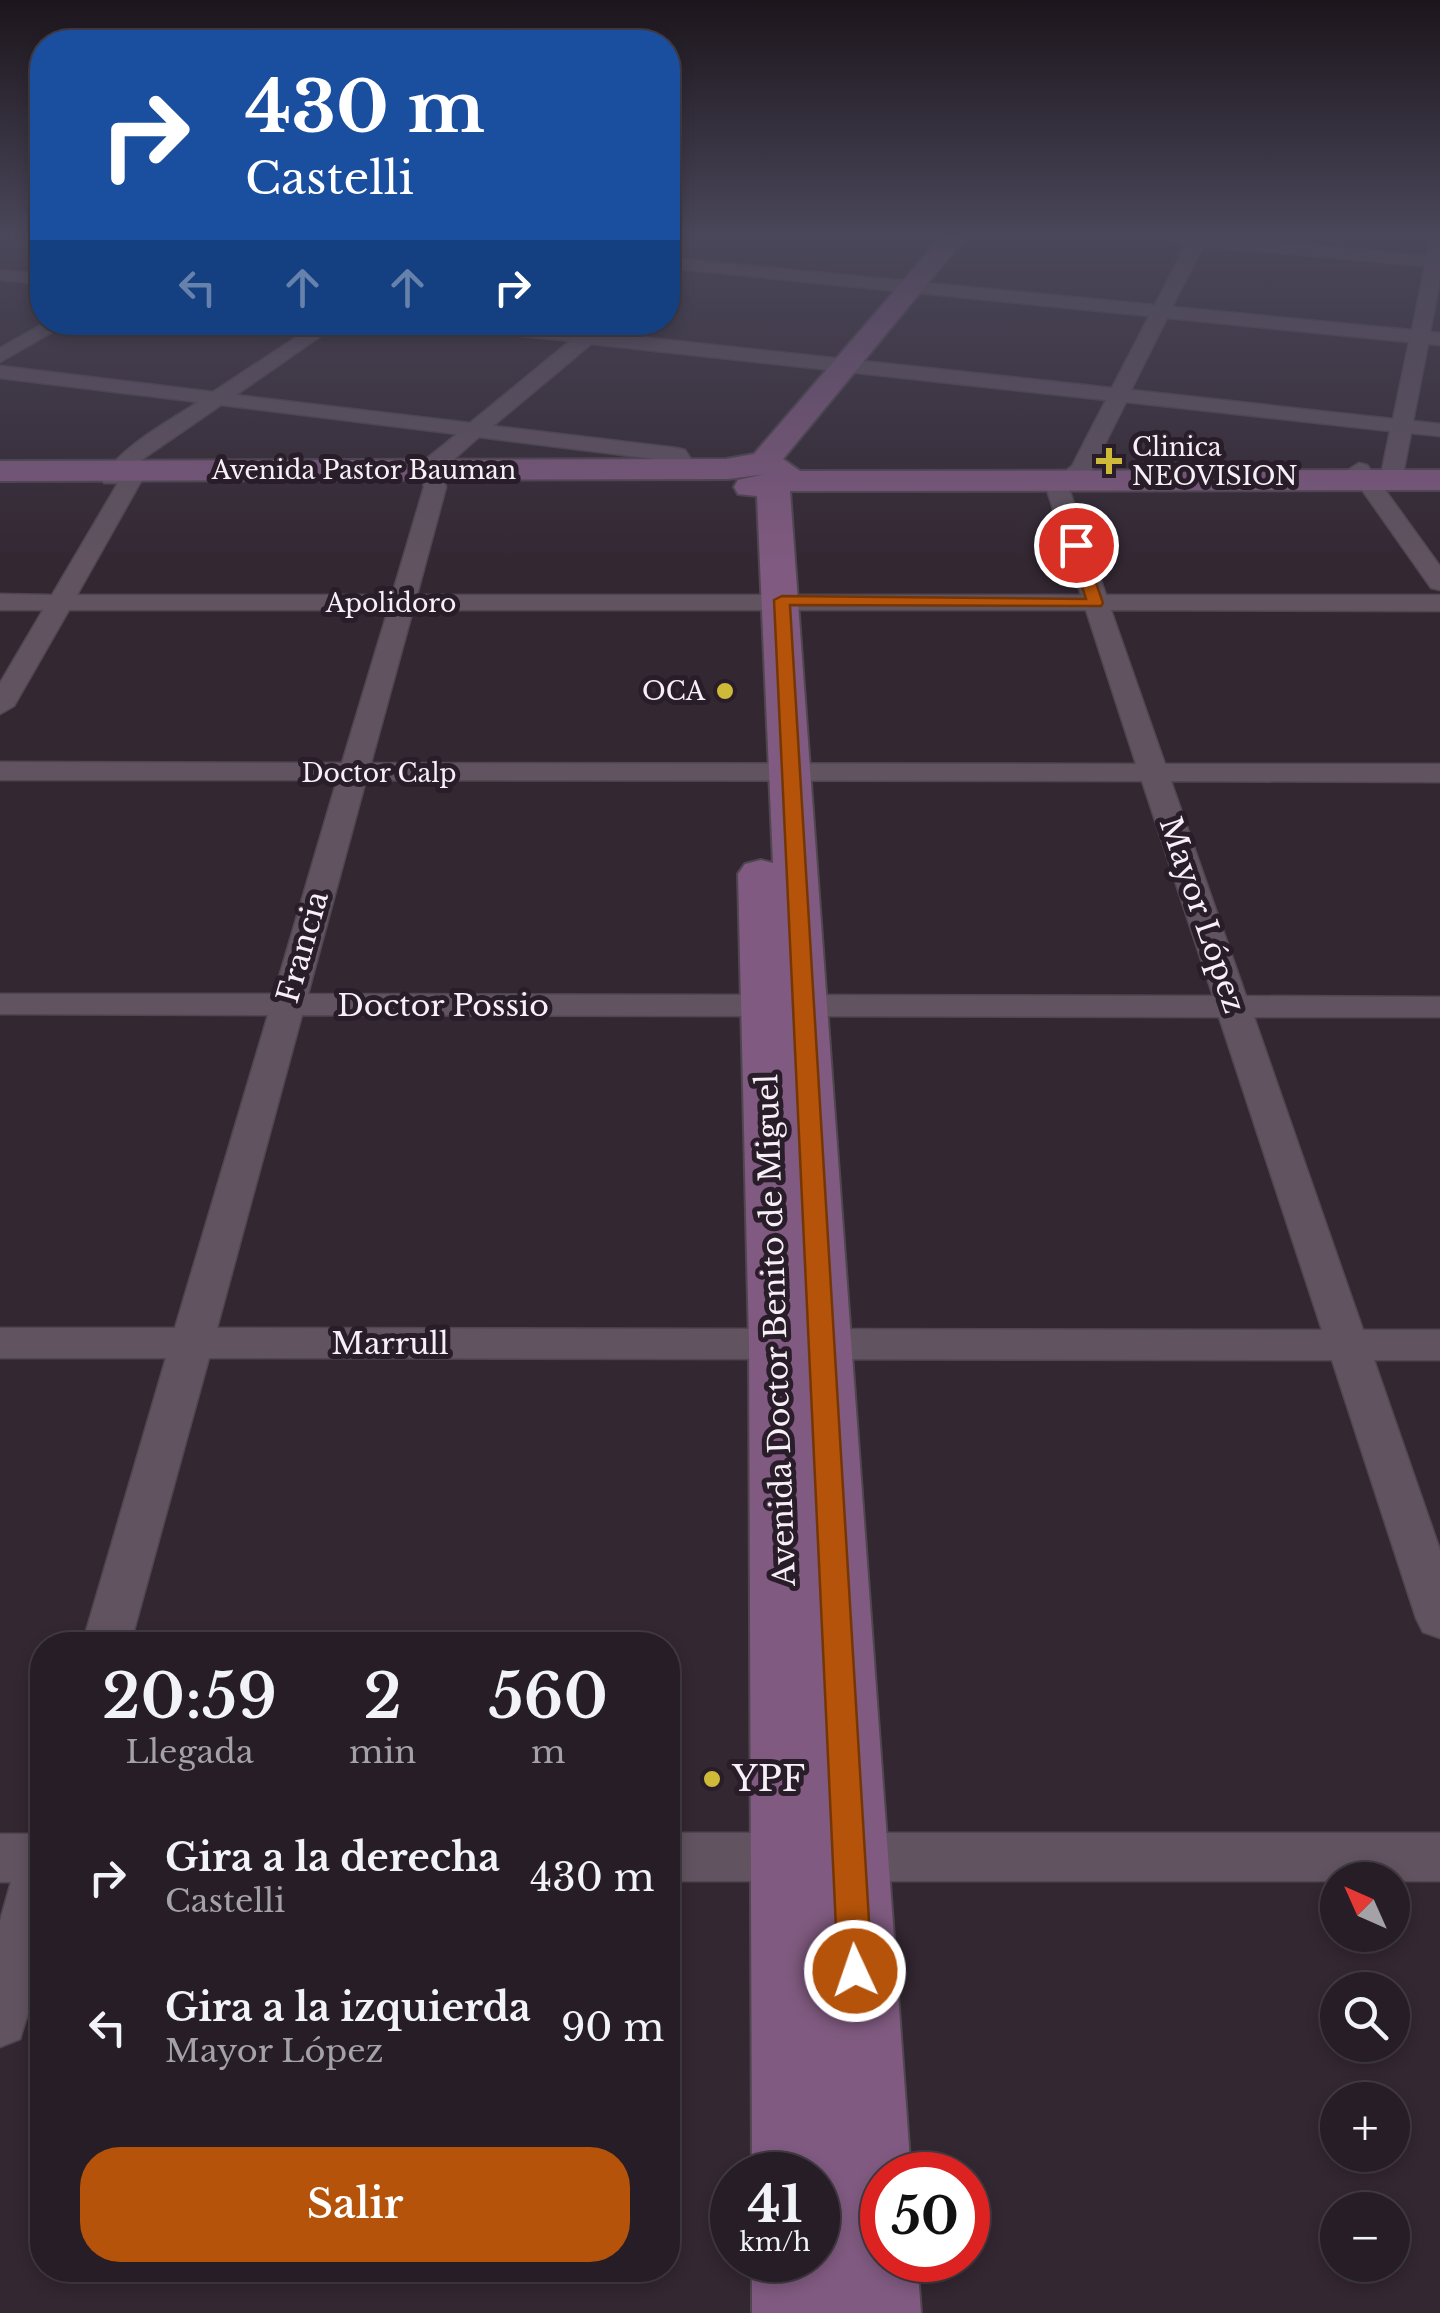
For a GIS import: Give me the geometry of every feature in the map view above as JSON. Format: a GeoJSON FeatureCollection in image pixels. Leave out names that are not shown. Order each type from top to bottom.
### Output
{"type":"FeatureCollection","features":[{"type":"Feature","properties":{"kind":"main road"},"geometry":{"type":"LineString","coordinates":[[757,476],[862,346]]}},
{"type":"Feature","properties":{"kind":"main road","name":"Avenida Pastor Bauman"},"geometry":{"type":"LineString","coordinates":[[432,475],[662,469],[757,476]]}},
{"type":"Feature","properties":{"kind":"main road","name":"Avenida Pastor Bauman"},"geometry":{"type":"LineString","coordinates":[[0,470],[124,475],[757,476]]}},
{"type":"Feature","properties":{"kind":"main road"},"geometry":{"type":"LineString","coordinates":[[757,476],[1380,475],[1440,470]]}},
{"type":"Feature","properties":{"kind":"main road","name":"Avenida Pastor Bauman"},"geometry":{"type":"LineString","coordinates":[[0,480],[124,475]]}},
{"type":"Feature","properties":{"kind":"main road"},"geometry":{"type":"LineString","coordinates":[[1380,475],[1440,480]]}},
{"type":"Feature","properties":{"kind":"main road","name":"Avenida Doctor Benito de Miguel"},"geometry":{"type":"LineString","coordinates":[[757,476],[768,600],[802,1343],[820,1857],[874,2313]]}},
{"type":"Feature","properties":{"kind":"main road","name":"Avenida Doctor Benito de Miguel"},"geometry":{"type":"LineString","coordinates":[[798,2152],[820,1857]]}},
{"type":"Feature","properties":{"kind":"main road"},"geometry":{"type":"LineString","coordinates":[[798,2282],[798,2313]]}},
{"type":"Feature","properties":{"kind":"street"},"geometry":{"type":"LineString","coordinates":[[0,706],[64,601],[124,475],[218,398],[296,346]]}},
{"type":"Feature","properties":{"kind":"street"},"geometry":{"type":"LineString","coordinates":[[432,475],[476,429],[576,346]]}},
{"type":"Feature","properties":{"kind":"street"},"geometry":{"type":"LineString","coordinates":[[659,346],[1440,430]]}},
{"type":"Feature","properties":{"kind":"street"},"geometry":{"type":"LineString","coordinates":[[1071,475],[1141,346]]}},
{"type":"Feature","properties":{"kind":"street"},"geometry":{"type":"LineString","coordinates":[[1416,346],[1400,426],[1380,475],[1440,583]]}},
{"type":"Feature","properties":{"kind":"street"},"geometry":{"type":"LineString","coordinates":[[0,372],[476,429],[677,455],[680,459],[662,469]]}},
{"type":"Feature","properties":{"kind":"street","name":"Francia"},"geometry":{"type":"LineString","coordinates":[[110,1632],[400,603],[432,475]]}},
{"type":"Feature","properties":{"kind":"street","name":"Mayor López"},"geometry":{"type":"LineString","coordinates":[[1071,475],[1057,487],[1440,1618]]}},
{"type":"Feature","properties":{"kind":"street","name":"Apolidoro"},"geometry":{"type":"LineString","coordinates":[[0,602],[1440,603]]}},
{"type":"Feature","properties":{"kind":"street","name":"Doctor Calp"},"geometry":{"type":"LineString","coordinates":[[0,771],[1440,773]]}},
{"type":"Feature","properties":{"kind":"street","name":"Doctor Possio"},"geometry":{"type":"LineString","coordinates":[[0,1004],[1440,1007]]}},
{"type":"Feature","properties":{"kind":"street","name":"Marrull"},"geometry":{"type":"LineString","coordinates":[[0,1343],[1440,1345]]}},
{"type":"Feature","properties":{"kind":"street"},"geometry":{"type":"LineString","coordinates":[[680,1857],[1440,1857]]}},
{"type":"Feature","properties":{"kind":"street"},"geometry":{"type":"LineString","coordinates":[[0,1858],[30,1858]]}},
{"type":"Feature","properties":{"kind":"street"},"geometry":{"type":"LineString","coordinates":[[0,2019],[30,1912]]}},
{"type":"Feature","properties":{"kind":"place","name":"Clinica NEOVISION"},"geometry":{"type":"Point","coordinates":[1109,461]}},
{"type":"Feature","properties":{"kind":"place","name":"OCA"},"geometry":{"type":"Point","coordinates":[725,691]}},
{"type":"Feature","properties":{"kind":"place","name":"YPF"},"geometry":{"type":"Point","coordinates":[712,1779]}},
{"type":"Feature","properties":{"kind":"route"},"geometry":{"type":"LineString","coordinates":[[855,1971],[782,600],[1096,603],[1076,545]]}}]}
